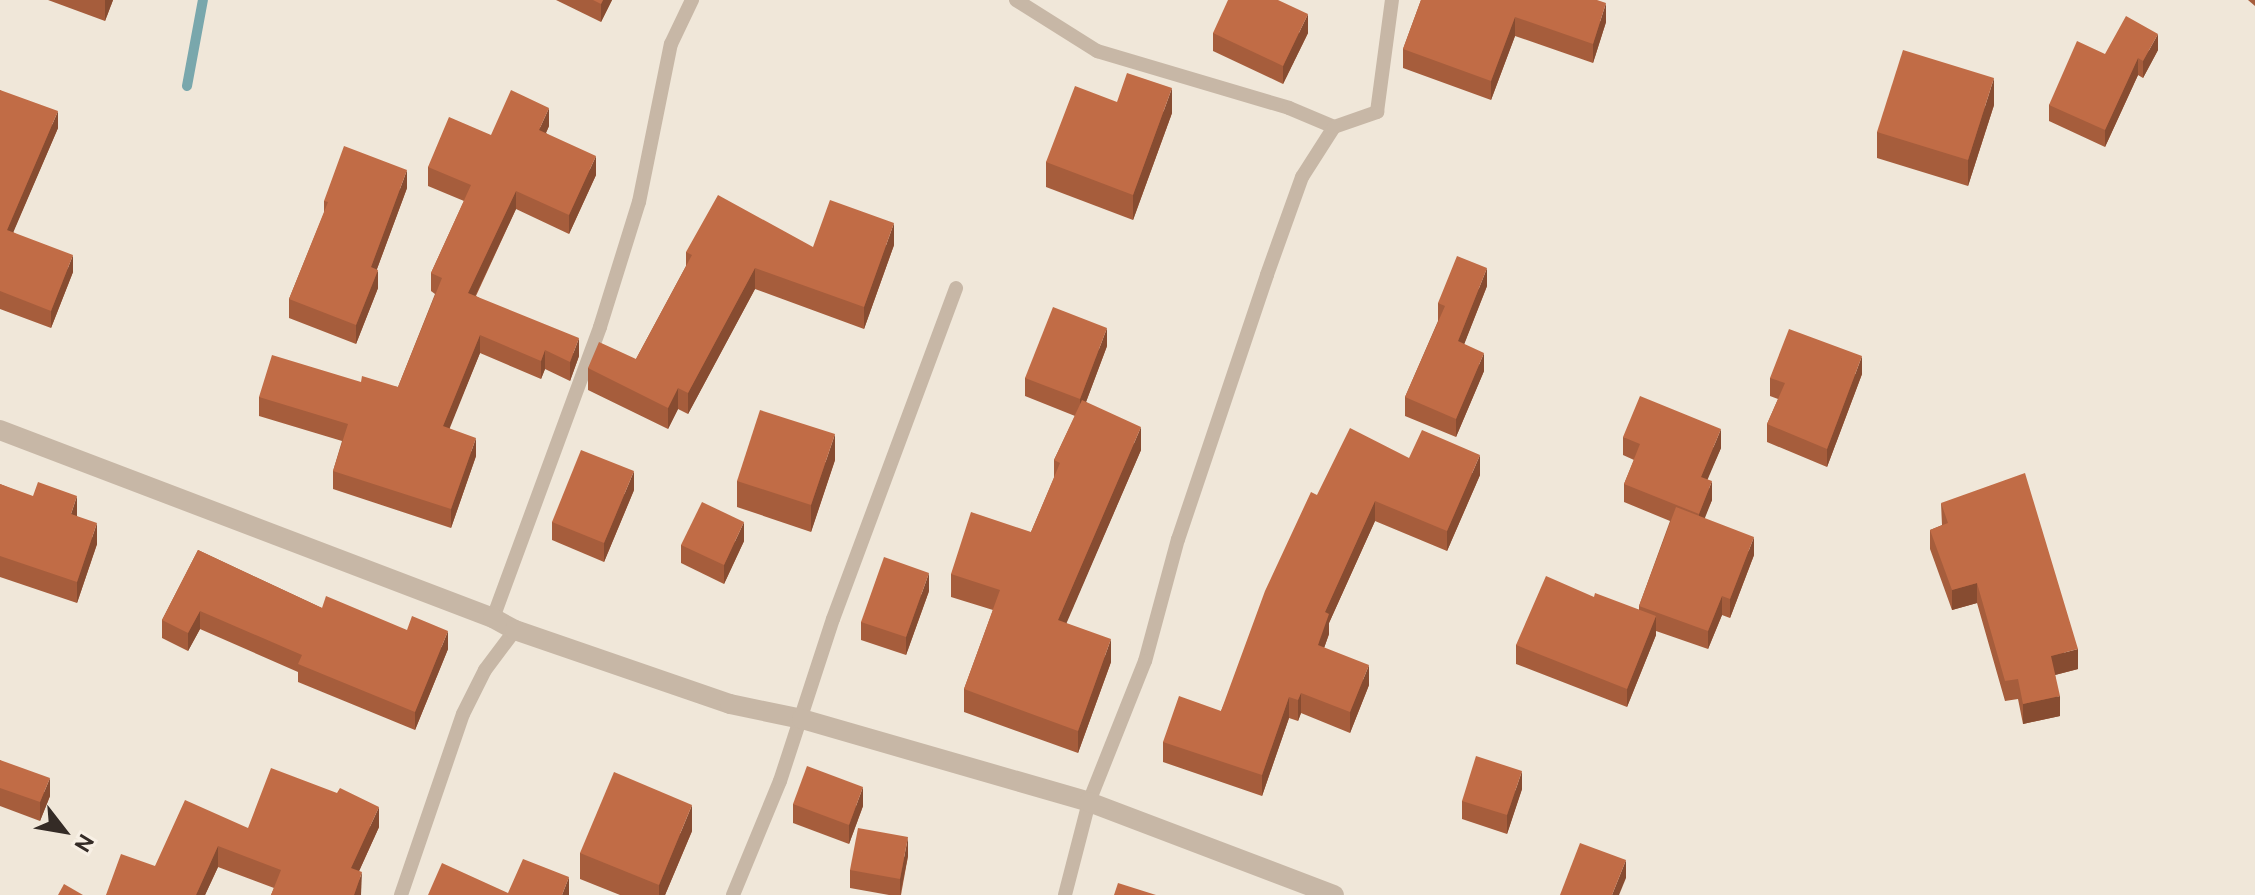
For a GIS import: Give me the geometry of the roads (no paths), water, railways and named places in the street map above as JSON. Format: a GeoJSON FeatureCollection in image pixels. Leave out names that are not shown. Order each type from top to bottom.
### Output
{"type":"FeatureCollection","features":[{"type":"Feature","properties":{"kind":"street"},"geometry":{"type":"LineString","coordinates":[[0,430],[493,618],[515,630],[730,704],[802,719],[1089,802],[1334,895]]}},
{"type":"Feature","properties":{"kind":"lane"},"geometry":{"type":"LineString","coordinates":[[493,618],[600,327],[639,202],[671,44],[692,0]]}},
{"type":"Feature","properties":{"kind":"lane"},"geometry":{"type":"LineString","coordinates":[[1016,0],[1097,51],[1289,108],[1334,127]]}},
{"type":"Feature","properties":{"kind":"lane"},"geometry":{"type":"LineString","coordinates":[[1065,895],[1089,802],[1145,661],[1178,539],[1302,177],[1334,127],[1377,112],[1392,0]]}},
{"type":"Feature","properties":{"kind":"lane"},"geometry":{"type":"LineString","coordinates":[[733,895],[802,719],[833,619],[956,288]]}},
{"type":"Feature","properties":{"kind":"lane"},"geometry":{"type":"LineString","coordinates":[[401,895],[463,714],[485,670],[515,630]]}},
{"type":"Feature","properties":{"kind":"waterway"},"geometry":{"type":"LineString","coordinates":[[187,86],[203,0]]}}]}
